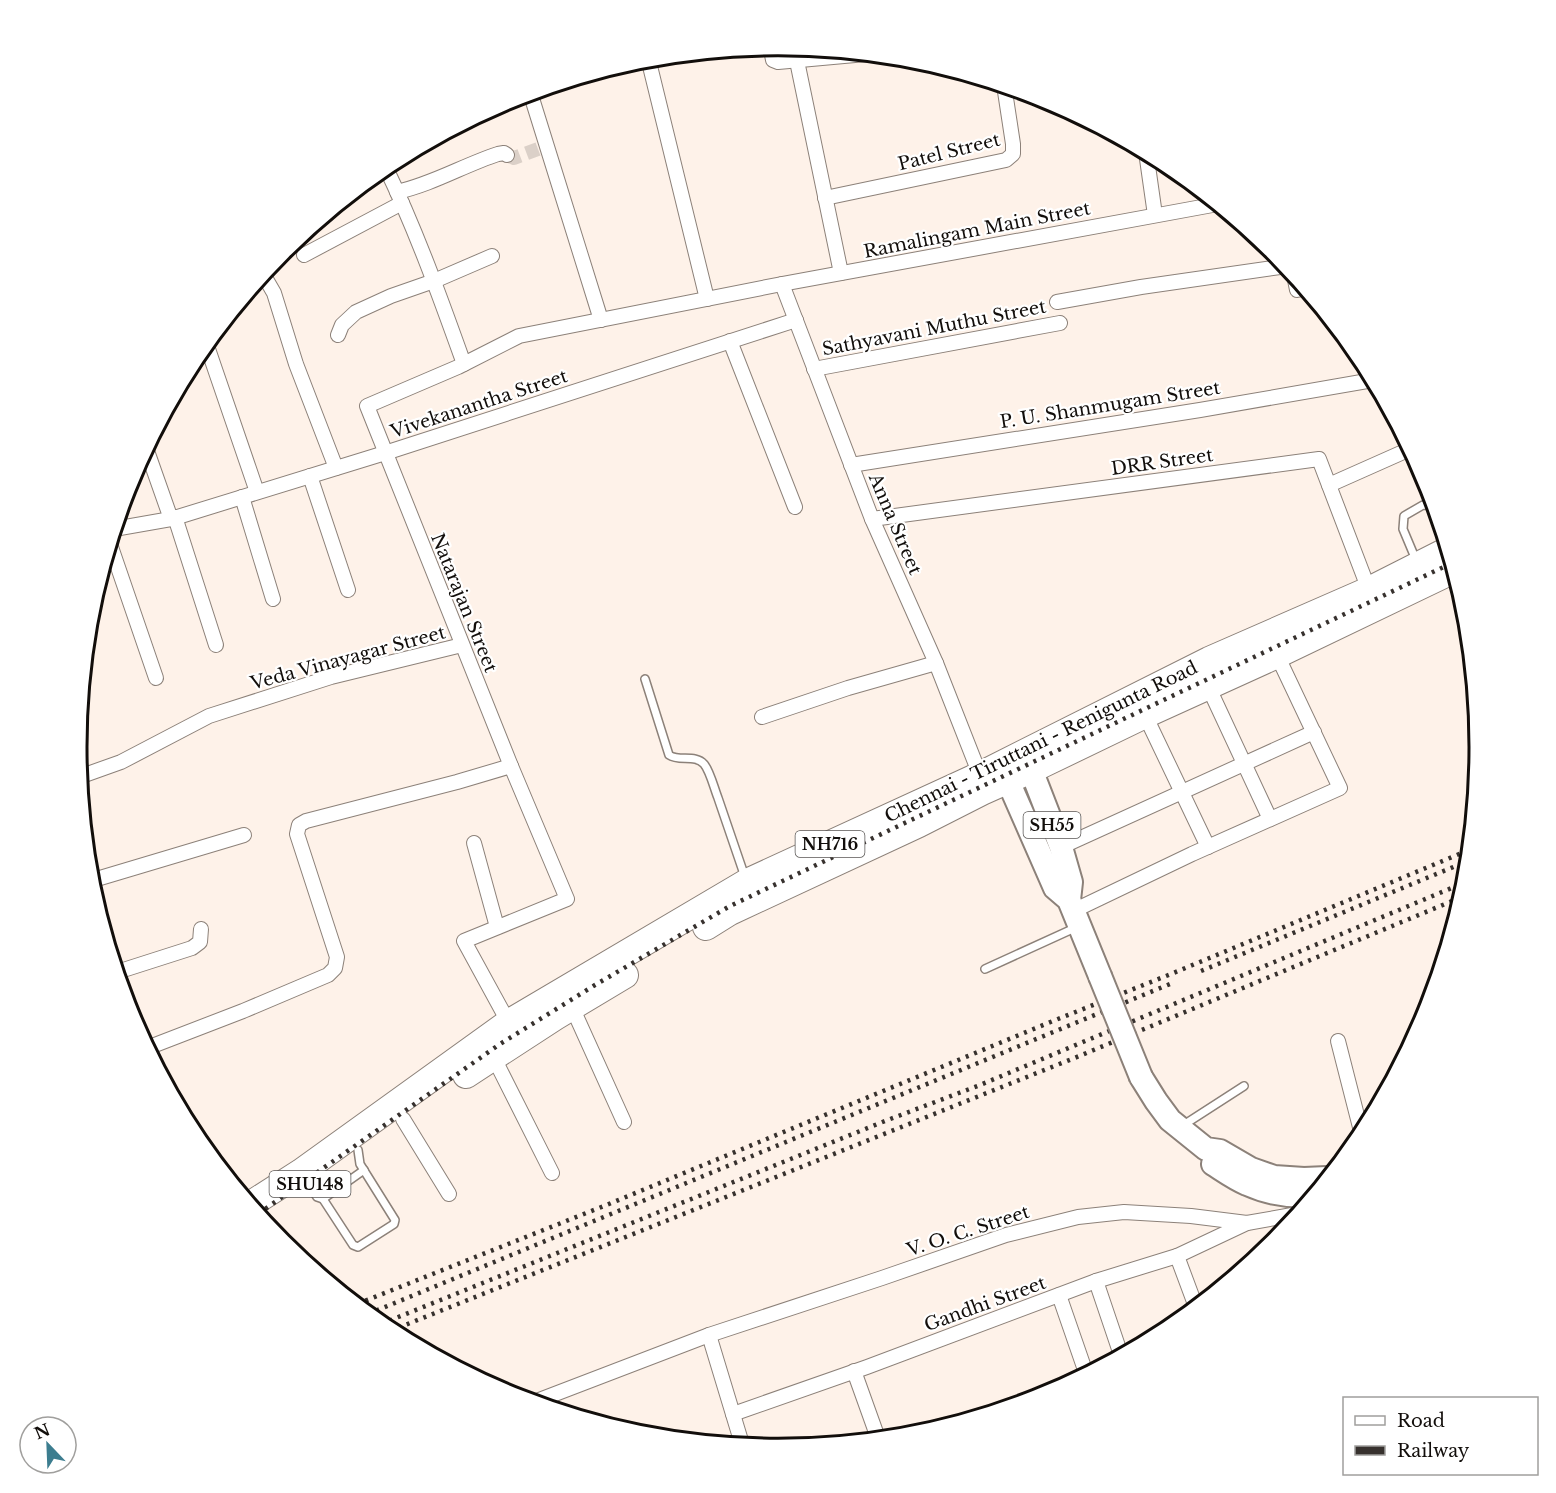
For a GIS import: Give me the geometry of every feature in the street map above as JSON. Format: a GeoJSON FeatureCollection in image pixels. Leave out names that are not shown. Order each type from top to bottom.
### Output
{"type":"FeatureCollection","features":[{"type":"Feature","properties":{"kind":"highway","name":"Chennai - Tiruttani - Renigunta Road"},"geometry":{"type":"LineString","coordinates":[[1157,701],[1209,660],[1369,590],[1441,554]]}},
{"type":"Feature","properties":{"kind":"highway","name":"Chennai - Tiruttani - Renigunta Road"},"geometry":{"type":"LineString","coordinates":[[268,1213],[311,1185],[513,1032],[750,892],[996,773],[1028,761],[1157,701],[1208,686],[1446,574]]}},
{"type":"Feature","properties":{"kind":"highway","name":"Chennai - Tiruttani - Renigunta Road"},"geometry":{"type":"LineString","coordinates":[[258,1202],[311,1185],[361,1160],[403,1119],[493,1056],[513,1032],[572,1006],[730,912],[750,892]]}},
{"type":"Feature","properties":{"kind":"main road","name":"SH55"},"geometry":{"type":"LineString","coordinates":[[1028,761],[1071,882],[1074,912]]}},
{"type":"Feature","properties":{"kind":"main road","name":"SH55"},"geometry":{"type":"LineString","coordinates":[[996,773],[1055,888],[1074,912]]}},
{"type":"Feature","properties":{"kind":"main road"},"geometry":{"type":"LineString","coordinates":[[1074,912],[1141,1077],[1170,1120],[1206,1149],[1220,1151],[1251,1169],[1275,1177],[1317,1178]]}},
{"type":"Feature","properties":{"kind":"main road"},"geometry":{"type":"LineString","coordinates":[[1206,1149],[1210,1162],[1246,1184],[1271,1192],[1303,1196]]}},
{"type":"Feature","properties":{"kind":"street"},"geometry":{"type":"LineString","coordinates":[[775,56],[778,62],[830,58]]}},
{"type":"Feature","properties":{"kind":"street"},"geometry":{"type":"LineString","coordinates":[[797,61],[841,273]]}},
{"type":"Feature","properties":{"kind":"street"},"geometry":{"type":"LineString","coordinates":[[650,68],[707,299]]}},
{"type":"Feature","properties":{"kind":"street","name":"Patel Street"},"geometry":{"type":"LineString","coordinates":[[825,198],[1006,160],[1013,154],[1013,144],[1005,94]]}},
{"type":"Feature","properties":{"kind":"street"},"geometry":{"type":"LineString","coordinates":[[532,101],[542,146],[601,320]]}},
{"type":"Feature","properties":{"kind":"street"},"geometry":{"type":"LineString","coordinates":[[304,255],[412,189],[498,154],[507,154]]}},
{"type":"Feature","properties":{"kind":"street"},"geometry":{"type":"LineString","coordinates":[[1148,163],[1155,215]]}},
{"type":"Feature","properties":{"kind":"street"},"geometry":{"type":"LineString","coordinates":[[389,175],[434,281],[464,364]]}},
{"type":"Feature","properties":{"kind":"street","name":"Ramalingam Main Street"},"geometry":{"type":"LineString","coordinates":[[782,284],[1208,206]]}},
{"type":"Feature","properties":{"kind":"street"},"geometry":{"type":"LineString","coordinates":[[338,335],[342,325],[356,312],[492,256]]}},
{"type":"Feature","properties":{"kind":"street"},"geometry":{"type":"LineString","coordinates":[[1057,302],[1276,268]]}},
{"type":"Feature","properties":{"kind":"street"},"geometry":{"type":"LineString","coordinates":[[267,281],[274,293],[296,364],[336,468]]}},
{"type":"Feature","properties":{"kind":"street"},"geometry":{"type":"LineString","coordinates":[[385,453],[367,406],[464,364],[519,336],[782,284]]}},
{"type":"Feature","properties":{"kind":"street","name":"Anna Street"},"geometry":{"type":"LineString","coordinates":[[782,284],[872,519],[936,663],[996,773]]}},
{"type":"Feature","properties":{"kind":"street","name":"Vivekanantha Street"},"geometry":{"type":"LineString","coordinates":[[123,527],[173,518],[385,453],[796,320]]}},
{"type":"Feature","properties":{"kind":"street","name":"Sathyavani Muthu Street"},"geometry":{"type":"LineString","coordinates":[[814,369],[1060,323]]}},
{"type":"Feature","properties":{"kind":"street"},"geometry":{"type":"LineString","coordinates":[[730,341],[795,507]]}},
{"type":"Feature","properties":{"kind":"street"},"geometry":{"type":"LineString","coordinates":[[210,354],[257,492]]}},
{"type":"Feature","properties":{"kind":"street","name":"P. U. Shanmugam Street"},"geometry":{"type":"LineString","coordinates":[[851,465],[1364,382]]}},
{"type":"Feature","properties":{"kind":"street"},"geometry":{"type":"LineString","coordinates":[[1329,485],[1403,452]]}},
{"type":"Feature","properties":{"kind":"street","name":"Natarajan Street"},"geometry":{"type":"LineString","coordinates":[[385,453],[567,899],[497,927]]}},
{"type":"Feature","properties":{"kind":"street"},"geometry":{"type":"LineString","coordinates":[[150,459],[216,645]]}},
{"type":"Feature","properties":{"kind":"street","name":"DRR Street"},"geometry":{"type":"LineString","coordinates":[[872,519],[1319,459],[1369,590]]}},
{"type":"Feature","properties":{"kind":"street"},"geometry":{"type":"LineString","coordinates":[[310,476],[348,590]]}},
{"type":"Feature","properties":{"kind":"street"},"geometry":{"type":"LineString","coordinates":[[242,497],[273,599]]}},
{"type":"Feature","properties":{"kind":"street"},"geometry":{"type":"LineString","coordinates":[[114,557],[156,678]]}},
{"type":"Feature","properties":{"kind":"street","name":"Veda Vinayagar Street"},"geometry":{"type":"LineString","coordinates":[[88,774],[121,762],[208,716],[331,677],[462,645]]}},
{"type":"Feature","properties":{"kind":"street"},"geometry":{"type":"LineString","coordinates":[[1074,912],[1208,847],[1340,788],[1277,655]]}},
{"type":"Feature","properties":{"kind":"street"},"geometry":{"type":"LineString","coordinates":[[762,717],[848,688],[936,663]]}},
{"type":"Feature","properties":{"kind":"street"},"geometry":{"type":"LineString","coordinates":[[1208,686],[1270,819]]}},
{"type":"Feature","properties":{"kind":"street"},"geometry":{"type":"LineString","coordinates":[[1157,701],[1181,792],[1208,847]]}},
{"type":"Feature","properties":{"kind":"street"},"geometry":{"type":"LineString","coordinates":[[1060,847],[1314,732]]}},
{"type":"Feature","properties":{"kind":"street"},"geometry":{"type":"LineString","coordinates":[[155,1045],[328,975],[335,968],[337,957],[297,834],[299,825],[306,820],[511,766]]}},
{"type":"Feature","properties":{"kind":"street"},"geometry":{"type":"LineString","coordinates":[[100,878],[243,835]]}},
{"type":"Feature","properties":{"kind":"street"},"geometry":{"type":"LineString","coordinates":[[474,843],[497,927],[464,941],[513,1032]]}},
{"type":"Feature","properties":{"kind":"street"},"geometry":{"type":"LineString","coordinates":[[124,970],[192,948],[200,942],[201,929]]}},
{"type":"Feature","properties":{"kind":"street"},"geometry":{"type":"LineString","coordinates":[[572,1006],[624,1122]]}},
{"type":"Feature","properties":{"kind":"street"},"geometry":{"type":"LineString","coordinates":[[1338,1041],[1358,1121]]}},
{"type":"Feature","properties":{"kind":"street"},"geometry":{"type":"LineString","coordinates":[[493,1056],[552,1173]]}},
{"type":"Feature","properties":{"kind":"street"},"geometry":{"type":"LineString","coordinates":[[403,1119],[449,1194]]}},
{"type":"Feature","properties":{"kind":"street","name":"V. O. C. Street"},"geometry":{"type":"LineString","coordinates":[[546,1397],[710,1335],[1006,1235],[1078,1217],[1124,1212],[1191,1216],[1247,1223]]}},
{"type":"Feature","properties":{"kind":"street"},"geometry":{"type":"LineString","coordinates":[[1247,1223],[1284,1216]]}},
{"type":"Feature","properties":{"kind":"street","name":"Gandhi Street"},"geometry":{"type":"LineString","coordinates":[[733,1414],[1096,1281],[1177,1256],[1247,1223]]}},
{"type":"Feature","properties":{"kind":"street"},"geometry":{"type":"LineString","coordinates":[[1177,1256],[1193,1299]]}},
{"type":"Feature","properties":{"kind":"street"},"geometry":{"type":"LineString","coordinates":[[1096,1281],[1118,1347]]}},
{"type":"Feature","properties":{"kind":"street"},"geometry":{"type":"LineString","coordinates":[[1059,1295],[1084,1366]]}},
{"type":"Feature","properties":{"kind":"street"},"geometry":{"type":"LineString","coordinates":[[710,1335],[740,1436]]}},
{"type":"Feature","properties":{"kind":"street"},"geometry":{"type":"LineString","coordinates":[[854,1371],[875,1431]]}},
{"type":"Feature","properties":{"kind":"lane"},"geometry":{"type":"LineString","coordinates":[[1419,565],[1403,529],[1404,516],[1425,505]]}},
{"type":"Feature","properties":{"kind":"lane"},"geometry":{"type":"LineString","coordinates":[[645,679],[669,755],[674,759],[688,758],[704,764],[750,892]]}},
{"type":"Feature","properties":{"kind":"lane"},"geometry":{"type":"LineString","coordinates":[[985,969],[1074,912]]}},
{"type":"Feature","properties":{"kind":"lane"},"geometry":{"type":"LineString","coordinates":[[1180,1128],[1244,1086]]}},
{"type":"Feature","properties":{"kind":"lane"},"geometry":{"type":"LineString","coordinates":[[311,1185],[353,1245],[358,1247],[394,1224],[395,1220],[361,1160]]}},
{"type":"Feature","properties":{"kind":"tunnel"},"geometry":{"type":"LineString","coordinates":[[507,155],[514,158],[538,149]]}},
{"type":"Feature","properties":{"kind":"railway"},"geometry":{"type":"LineString","coordinates":[[265,1209],[500,1044],[730,906],[1445,567]]}},
{"type":"Feature","properties":{"kind":"railway"},"geometry":{"type":"LineString","coordinates":[[365,1301],[604,1206],[1460,854]]}},
{"type":"Feature","properties":{"kind":"railway"},"geometry":{"type":"LineString","coordinates":[[1201,971],[1459,865]]}},
{"type":"Feature","properties":{"kind":"railway"},"geometry":{"type":"LineString","coordinates":[[392,1320],[980,1085],[1455,887]]}},
{"type":"Feature","properties":{"kind":"railway"},"geometry":{"type":"LineString","coordinates":[[402,1326],[1072,1059],[1451,902]]}},
{"type":"Feature","properties":{"kind":"railway"},"geometry":{"type":"LineString","coordinates":[[378,1310],[1170,984]]}}]}
